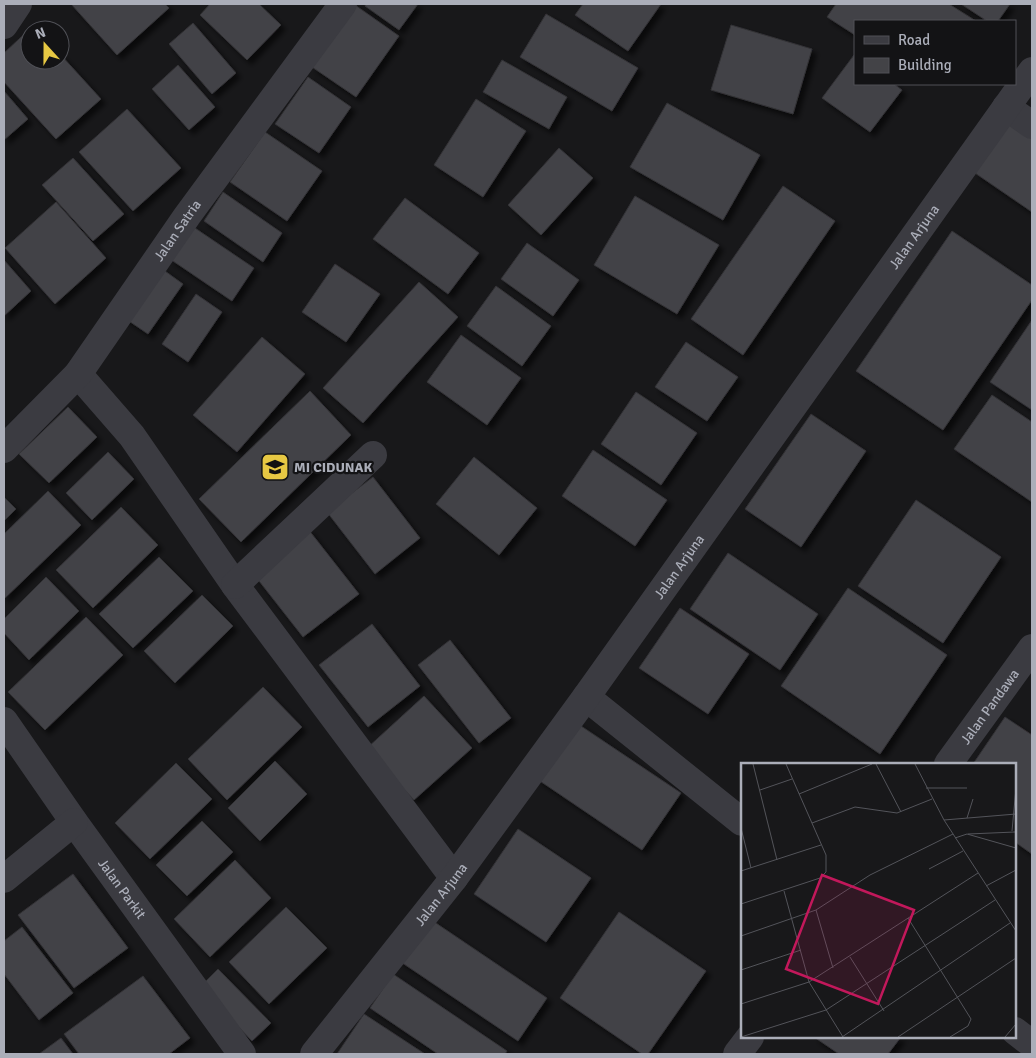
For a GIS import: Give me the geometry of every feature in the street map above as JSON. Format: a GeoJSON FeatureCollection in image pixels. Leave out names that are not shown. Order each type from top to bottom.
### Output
{"type":"FeatureCollection","features":[{"type":"Feature","properties":{"kind":"street"},"geometry":{"type":"LineString","coordinates":[[4,25],[18,4]]}},
{"type":"Feature","properties":{"kind":"street","name":"Jalan Satria"},"geometry":{"type":"LineString","coordinates":[[4,449],[78,374],[187,216],[343,4]]}},
{"type":"Feature","properties":{"kind":"street","name":"Jalan Arjuna"},"geometry":{"type":"LineString","coordinates":[[314,1054],[454,878],[586,697],[1032,71]]}},
{"type":"Feature","properties":{"kind":"street"},"geometry":{"type":"LineString","coordinates":[[1006,107],[1032,125]]}},
{"type":"Feature","properties":{"kind":"street"},"geometry":{"type":"LineString","coordinates":[[78,374],[132,436],[235,585],[454,878]]}},
{"type":"Feature","properties":{"kind":"street"},"geometry":{"type":"LineString","coordinates":[[235,585],[373,455]]}},
{"type":"Feature","properties":{"kind":"street","name":"Jalan Pandawa"},"geometry":{"type":"LineString","coordinates":[[949,763],[1032,648]]}},
{"type":"Feature","properties":{"kind":"street"},"geometry":{"type":"LineString","coordinates":[[586,697],[741,821]]}},
{"type":"Feature","properties":{"kind":"street","name":"Jalan Parkit"},"geometry":{"type":"LineString","coordinates":[[4,721],[74,822],[242,1054]]}},
{"type":"Feature","properties":{"kind":"street"},"geometry":{"type":"LineString","coordinates":[[4,879],[74,822]]}},
{"type":"Feature","properties":{"kind":"street"},"geometry":{"type":"LineString","coordinates":[[1016,1032],[1032,1044]]}},
{"type":"Feature","properties":{"kind":"street"},"geometry":{"type":"LineString","coordinates":[[737,1054],[749,1038]]}},
{"type":"Feature","properties":{"kind":"building"},"geometry":{"type":"Polygon","coordinates":[[[71,4],[165,4],[169,8],[117,55],[71,4]]]}},
{"type":"Feature","properties":{"kind":"building"},"geometry":{"type":"Polygon","coordinates":[[[210,4],[259,4],[281,25],[247,60],[200,15],[210,4]]]}},
{"type":"Feature","properties":{"kind":"building"},"geometry":{"type":"Polygon","coordinates":[[[366,4],[418,4],[399,30],[365,6],[366,4]]]}},
{"type":"Feature","properties":{"kind":"building"},"geometry":{"type":"Polygon","coordinates":[[[583,4],[661,4],[628,51],[575,15],[583,4]]]}},
{"type":"Feature","properties":{"kind":"building"},"geometry":{"type":"Polygon","coordinates":[[[836,4],[949,4],[974,20],[854,20],[854,34],[827,17],[836,4]]]}},
{"type":"Feature","properties":{"kind":"building"},"geometry":{"type":"Polygon","coordinates":[[[961,4],[1010,4],[999,20],[985,20],[961,4]]]}},
{"type":"Feature","properties":{"kind":"building"},"geometry":{"type":"Polygon","coordinates":[[[355,5],[399,36],[356,97],[312,67],[355,5]]]}},
{"type":"Feature","properties":{"kind":"building"},"geometry":{"type":"Polygon","coordinates":[[[546,14],[638,68],[612,111],[520,57],[546,14]]]}},
{"type":"Feature","properties":{"kind":"building"},"geometry":{"type":"Polygon","coordinates":[[[193,23],[236,73],[212,94],[169,44],[193,23]]]}},
{"type":"Feature","properties":{"kind":"building"},"geometry":{"type":"Polygon","coordinates":[[[731,25],[812,49],[793,114],[711,90],[731,25]]]}},
{"type":"Feature","properties":{"kind":"building"},"geometry":{"type":"Polygon","coordinates":[[[20,38],[20,70],[70,70],[70,65],[101,99],[56,139],[4,82],[4,53],[20,38]]]}},
{"type":"Feature","properties":{"kind":"building"},"geometry":{"type":"Polygon","coordinates":[[[854,55],[854,85],[895,85],[902,90],[870,132],[822,98],[854,55]]]}},
{"type":"Feature","properties":{"kind":"building"},"geometry":{"type":"Polygon","coordinates":[[[502,60],[567,97],[549,129],[483,92],[502,60]]]}},
{"type":"Feature","properties":{"kind":"building"},"geometry":{"type":"Polygon","coordinates":[[[178,65],[215,107],[189,130],[152,89],[178,65]]]}},
{"type":"Feature","properties":{"kind":"building"},"geometry":{"type":"Polygon","coordinates":[[[308,77],[351,107],[319,153],[275,124],[308,77]]]}},
{"type":"Feature","properties":{"kind":"building"},"geometry":{"type":"Polygon","coordinates":[[[4,91],[28,119],[4,140],[4,91]]]}},
{"type":"Feature","properties":{"kind":"building"},"geometry":{"type":"Polygon","coordinates":[[[476,99],[526,131],[483,197],[434,165],[476,99]]]}},
{"type":"Feature","properties":{"kind":"building"},"geometry":{"type":"Polygon","coordinates":[[[667,103],[760,155],[723,220],[630,167],[667,103]]]}},
{"type":"Feature","properties":{"kind":"building"},"geometry":{"type":"Polygon","coordinates":[[[127,109],[181,168],[133,211],[79,152],[127,109]]]}},
{"type":"Feature","properties":{"kind":"building"},"geometry":{"type":"Polygon","coordinates":[[[1010,123],[1032,138],[1032,212],[975,173],[1010,123]]]}},
{"type":"Feature","properties":{"kind":"building"},"geometry":{"type":"Polygon","coordinates":[[[265,132],[322,171],[287,221],[230,182],[265,132]]]}},
{"type":"Feature","properties":{"kind":"building"},"geometry":{"type":"Polygon","coordinates":[[[559,148],[593,178],[541,235],[508,205],[559,148]]]}},
{"type":"Feature","properties":{"kind":"building"},"geometry":{"type":"Polygon","coordinates":[[[73,158],[124,214],[93,241],[42,185],[73,158]]]}},
{"type":"Feature","properties":{"kind":"building"},"geometry":{"type":"Polygon","coordinates":[[[783,186],[835,221],[743,355],[691,319],[783,186]]]}},
{"type":"Feature","properties":{"kind":"building"},"geometry":{"type":"Polygon","coordinates":[[[223,192],[282,233],[263,262],[204,221],[223,192]]]}},
{"type":"Feature","properties":{"kind":"building"},"geometry":{"type":"Polygon","coordinates":[[[635,196],[719,245],[677,314],[594,265],[635,196]]]}},
{"type":"Feature","properties":{"kind":"building"},"geometry":{"type":"Polygon","coordinates":[[[405,198],[479,253],[448,294],[373,239],[405,198]]]}},
{"type":"Feature","properties":{"kind":"building"},"geometry":{"type":"Polygon","coordinates":[[[56,202],[106,258],[55,304],[5,248],[56,202]]]}},
{"type":"Feature","properties":{"kind":"building"},"geometry":{"type":"Polygon","coordinates":[[[192,226],[254,268],[232,301],[170,259],[192,226]]]}},
{"type":"Feature","properties":{"kind":"building"},"geometry":{"type":"Polygon","coordinates":[[[952,231],[1032,285],[1032,300],[943,430],[856,371],[952,231]]]}},
{"type":"Feature","properties":{"kind":"building"},"geometry":{"type":"Polygon","coordinates":[[[527,243],[579,280],[553,316],[501,279],[527,243]]]}},
{"type":"Feature","properties":{"kind":"building"},"geometry":{"type":"Polygon","coordinates":[[[4,260],[31,291],[4,316],[4,260]]]}},
{"type":"Feature","properties":{"kind":"building"},"geometry":{"type":"Polygon","coordinates":[[[335,264],[380,294],[346,342],[302,312],[335,264]]]}},
{"type":"Feature","properties":{"kind":"building"},"geometry":{"type":"Polygon","coordinates":[[[158,266],[183,284],[148,334],[123,317],[158,266]]]}},
{"type":"Feature","properties":{"kind":"building"},"geometry":{"type":"Polygon","coordinates":[[[419,282],[458,317],[363,423],[323,388],[419,282]]]}},
{"type":"Feature","properties":{"kind":"building"},"geometry":{"type":"Polygon","coordinates":[[[496,286],[551,326],[522,366],[467,326],[496,286]]]}},
{"type":"Feature","properties":{"kind":"building"},"geometry":{"type":"Polygon","coordinates":[[[196,294],[222,312],[188,362],[162,344],[196,294]]]}},
{"type":"Feature","properties":{"kind":"building"},"geometry":{"type":"Polygon","coordinates":[[[1032,320],[1032,410],[990,382],[1032,320]]]}},
{"type":"Feature","properties":{"kind":"building"},"geometry":{"type":"Polygon","coordinates":[[[461,335],[521,378],[487,425],[427,382],[461,335]]]}},
{"type":"Feature","properties":{"kind":"building"},"geometry":{"type":"Polygon","coordinates":[[[262,337],[305,374],[237,452],[193,415],[262,337]]]}},
{"type":"Feature","properties":{"kind":"building"},"geometry":{"type":"Polygon","coordinates":[[[686,342],[738,377],[707,421],[655,387],[686,342]]]}},
{"type":"Feature","properties":{"kind":"building","name":"MI CIDUNAK"},"geometry":{"type":"Polygon","coordinates":[[[310,391],[351,435],[241,542],[199,499],[310,391]]]}},
{"type":"Feature","properties":{"kind":"building"},"geometry":{"type":"Polygon","coordinates":[[[636,392],[697,433],[661,485],[601,444],[636,392]]]}},
{"type":"Feature","properties":{"kind":"building"},"geometry":{"type":"Polygon","coordinates":[[[992,395],[1032,422],[1032,502],[954,449],[992,395]]]}},
{"type":"Feature","properties":{"kind":"building"},"geometry":{"type":"Polygon","coordinates":[[[68,407],[97,437],[49,483],[19,454],[68,407]]]}},
{"type":"Feature","properties":{"kind":"building"},"geometry":{"type":"Polygon","coordinates":[[[811,414],[866,451],[801,547],[745,509],[811,414]]]}},
{"type":"Feature","properties":{"kind":"building"},"geometry":{"type":"Polygon","coordinates":[[[593,450],[667,500],[635,546],[562,496],[593,450]]]}},
{"type":"Feature","properties":{"kind":"building"},"geometry":{"type":"Polygon","coordinates":[[[108,452],[134,479],[92,520],[66,493],[108,452]]]}},
{"type":"Feature","properties":{"kind":"building"},"geometry":{"type":"Polygon","coordinates":[[[474,457],[537,508],[499,555],[436,504],[474,457]]]}},
{"type":"Feature","properties":{"kind":"building"},"geometry":{"type":"Polygon","coordinates":[[[373,477],[420,538],[375,574],[327,512],[373,477]]]}},
{"type":"Feature","properties":{"kind":"building"},"geometry":{"type":"Polygon","coordinates":[[[48,491],[81,525],[4,599],[4,534],[48,491]]]}},
{"type":"Feature","properties":{"kind":"building"},"geometry":{"type":"Polygon","coordinates":[[[4,497],[16,509],[4,521],[4,497]]]}},
{"type":"Feature","properties":{"kind":"building"},"geometry":{"type":"Polygon","coordinates":[[[916,500],[1001,557],[943,643],[858,586],[916,500]]]}},
{"type":"Feature","properties":{"kind":"building"},"geometry":{"type":"Polygon","coordinates":[[[121,507],[158,545],[93,608],[56,570],[121,507]]]}},
{"type":"Feature","properties":{"kind":"building"},"geometry":{"type":"Polygon","coordinates":[[[308,529],[359,594],[303,637],[252,572],[308,529]]]}},
{"type":"Feature","properties":{"kind":"building"},"geometry":{"type":"Polygon","coordinates":[[[728,553],[818,614],[780,670],[690,609],[728,553]]]}},
{"type":"Feature","properties":{"kind":"building"},"geometry":{"type":"Polygon","coordinates":[[[159,557],[193,591],[133,648],[99,614],[159,557]]]}},
{"type":"Feature","properties":{"kind":"building"},"geometry":{"type":"Polygon","coordinates":[[[46,577],[79,611],[29,660],[4,633],[4,619],[46,577]]]}},
{"type":"Feature","properties":{"kind":"building"},"geometry":{"type":"Polygon","coordinates":[[[848,588],[947,655],[880,754],[781,686],[848,588]]]}},
{"type":"Feature","properties":{"kind":"building"},"geometry":{"type":"Polygon","coordinates":[[[202,595],[233,626],[175,683],[144,651],[202,595]]]}},
{"type":"Feature","properties":{"kind":"building"},"geometry":{"type":"Polygon","coordinates":[[[680,608],[749,654],[708,714],[639,668],[680,608]]]}},
{"type":"Feature","properties":{"kind":"building"},"geometry":{"type":"Polygon","coordinates":[[[86,617],[123,655],[45,730],[8,692],[86,617]]]}},
{"type":"Feature","properties":{"kind":"building"},"geometry":{"type":"Polygon","coordinates":[[[372,624],[420,686],[368,727],[319,665],[372,624]]]}},
{"type":"Feature","properties":{"kind":"building"},"geometry":{"type":"Polygon","coordinates":[[[450,640],[511,718],[479,743],[418,665],[450,640]]]}},
{"type":"Feature","properties":{"kind":"building"},"geometry":{"type":"Polygon","coordinates":[[[263,687],[302,727],[227,800],[188,759],[263,687]]]}},
{"type":"Feature","properties":{"kind":"building"},"geometry":{"type":"Polygon","coordinates":[[[424,696],[472,748],[414,800],[366,749],[424,696]]]}},
{"type":"Feature","properties":{"kind":"building"},"geometry":{"type":"Polygon","coordinates":[[[1005,717],[1032,735],[1032,854],[1016,843],[1016,763],[974,763],[1005,717]]]}},
{"type":"Feature","properties":{"kind":"building"},"geometry":{"type":"Polygon","coordinates":[[[575,722],[681,793],[642,850],[537,779],[575,722]]]}},
{"type":"Feature","properties":{"kind":"building"},"geometry":{"type":"Polygon","coordinates":[[[275,761],[307,794],[260,841],[228,808],[275,761]]]}},
{"type":"Feature","properties":{"kind":"building"},"geometry":{"type":"Polygon","coordinates":[[[176,763],[212,799],[150,859],[115,823],[176,763]]]}},
{"type":"Feature","properties":{"kind":"building"},"geometry":{"type":"Polygon","coordinates":[[[202,821],[233,852],[187,896],[156,865],[202,821]]]}},
{"type":"Feature","properties":{"kind":"building"},"geometry":{"type":"Polygon","coordinates":[[[518,829],[591,878],[546,942],[474,894],[518,829]]]}},
{"type":"Feature","properties":{"kind":"building"},"geometry":{"type":"Polygon","coordinates":[[[235,860],[271,898],[210,957],[174,919],[235,860]]]}},
{"type":"Feature","properties":{"kind":"building"},"geometry":{"type":"Polygon","coordinates":[[[73,874],[128,948],[74,988],[18,915],[73,874]]]}},
{"type":"Feature","properties":{"kind":"building"},"geometry":{"type":"Polygon","coordinates":[[[286,907],[327,948],[269,1004],[229,962],[286,907]]]}},
{"type":"Feature","properties":{"kind":"building"},"geometry":{"type":"Polygon","coordinates":[[[619,912],[706,971],[648,1054],[642,1054],[560,998],[619,912]]]}},
{"type":"Feature","properties":{"kind":"building"},"geometry":{"type":"Polygon","coordinates":[[[427,917],[547,998],[518,1041],[398,960],[427,917]]]}},
{"type":"Feature","properties":{"kind":"building"},"geometry":{"type":"Polygon","coordinates":[[[22,927],[73,993],[39,1020],[4,974],[4,941],[22,927]]]}},
{"type":"Feature","properties":{"kind":"building"},"geometry":{"type":"Polygon","coordinates":[[[218,969],[271,1023],[252,1041],[200,987],[218,969]]]}},
{"type":"Feature","properties":{"kind":"building"},"geometry":{"type":"Polygon","coordinates":[[[393,974],[507,1051],[505,1054],[438,1054],[370,1008],[393,974]]]}},
{"type":"Feature","properties":{"kind":"building"},"geometry":{"type":"Polygon","coordinates":[[[143,976],[190,1038],[169,1054],[79,1054],[64,1034],[143,976]]]}},
{"type":"Feature","properties":{"kind":"building"},"geometry":{"type":"Polygon","coordinates":[[[364,1014],[425,1054],[337,1054],[364,1014]]]}},
{"type":"Feature","properties":{"kind":"building"},"geometry":{"type":"Polygon","coordinates":[[[61,1038],[73,1054],[39,1054],[61,1038]]]}},
{"type":"Feature","properties":{"kind":"building"},"geometry":{"type":"Polygon","coordinates":[[[815,1038],[900,1038],[888,1054],[839,1054],[815,1038]]]}},
{"type":"Feature","properties":{"kind":"place","name":"MI CIDUNAK"},"geometry":{"type":"Point","coordinates":[275,467]}}]}
